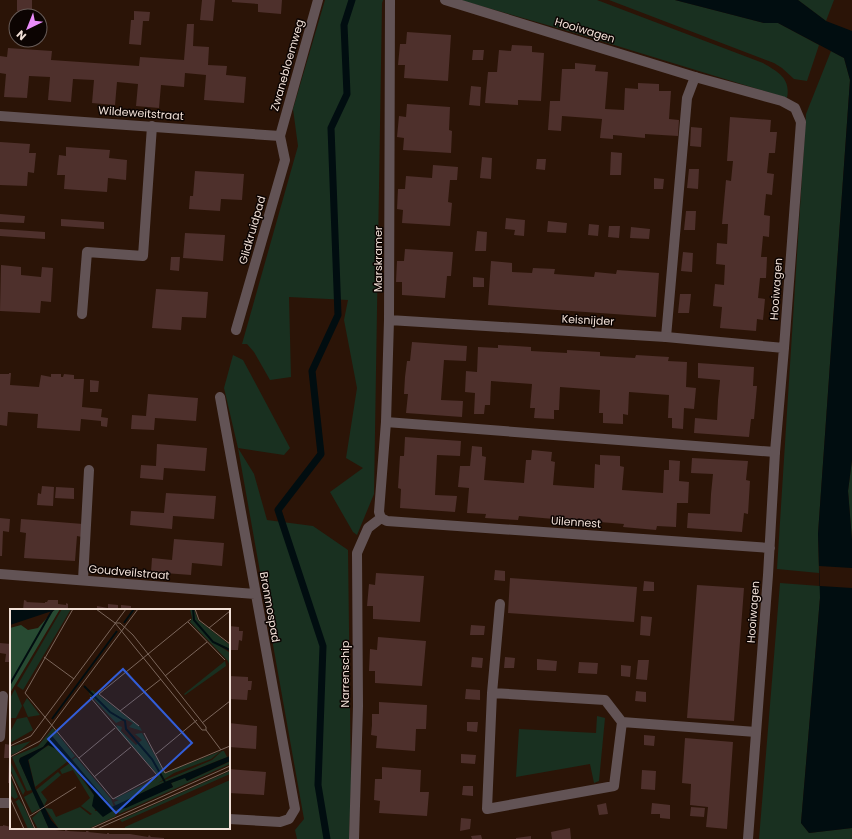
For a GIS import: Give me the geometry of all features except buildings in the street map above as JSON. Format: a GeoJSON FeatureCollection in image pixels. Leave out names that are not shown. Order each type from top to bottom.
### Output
{"type":"FeatureCollection","features":[{"type":"Feature","properties":{"kind":"street","name":"Zwanebloemweg"},"geometry":{"type":"LineString","coordinates":[[280,136],[318,0]]}},
{"type":"Feature","properties":{"kind":"street","name":"Marskramer"},"geometry":{"type":"LineString","coordinates":[[381,518],[379,512],[386,422],[390,320],[390,0]]}},
{"type":"Feature","properties":{"kind":"street","name":"Hooiwagen"},"geometry":{"type":"LineString","coordinates":[[445,0],[695,77],[782,101],[795,108],[800,122],[748,839]]}},
{"type":"Feature","properties":{"kind":"street"},"geometry":{"type":"LineString","coordinates":[[666,337],[687,98],[695,77]]}},
{"type":"Feature","properties":{"kind":"street","name":"Wildeweitstraat"},"geometry":{"type":"LineString","coordinates":[[0,116],[280,136]]}},
{"type":"Feature","properties":{"kind":"street"},"geometry":{"type":"LineString","coordinates":[[82,314],[87,252],[142,256],[152,126]]}},
{"type":"Feature","properties":{"kind":"street","name":"Glidkruidpad"},"geometry":{"type":"LineString","coordinates":[[236,330],[285,160],[280,136]]}},
{"type":"Feature","properties":{"kind":"street","name":"Keisnijder"},"geometry":{"type":"LineString","coordinates":[[390,320],[666,337],[784,348]]}},
{"type":"Feature","properties":{"kind":"street","name":"Bronmospad"},"geometry":{"type":"LineString","coordinates":[[220,398],[295,809],[289,819],[280,822],[230,819]]}},
{"type":"Feature","properties":{"kind":"street"},"geometry":{"type":"LineString","coordinates":[[386,422],[775,452]]}},
{"type":"Feature","properties":{"kind":"street"},"geometry":{"type":"LineString","coordinates":[[83,580],[89,470]]}},
{"type":"Feature","properties":{"kind":"street","name":"Uilennest"},"geometry":{"type":"LineString","coordinates":[[381,518],[387,521],[770,548]]}},
{"type":"Feature","properties":{"kind":"street","name":"Narrenschip"},"geometry":{"type":"LineString","coordinates":[[354,839],[358,706],[357,553],[368,528],[381,518]]}},
{"type":"Feature","properties":{"kind":"street","name":"Goudveilstraat"},"geometry":{"type":"LineString","coordinates":[[0,574],[255,594]]}},
{"type":"Feature","properties":{"kind":"street"},"geometry":{"type":"LineString","coordinates":[[492,693],[605,700],[622,722],[614,786],[487,809],[492,693],[500,604]]}},
{"type":"Feature","properties":{"kind":"street"},"geometry":{"type":"LineString","coordinates":[[0,737],[5,696]]}},
{"type":"Feature","properties":{"kind":"street"},"geometry":{"type":"LineString","coordinates":[[622,722],[756,732]]}},
{"type":"Feature","properties":{"kind":"street"},"geometry":{"type":"LineString","coordinates":[[0,803],[10,804]]}},
{"type":"Feature","properties":{"kind":"green space"},"geometry":{"type":"Polygon","coordinates":[[[325,0],[383,0],[374,494],[357,535],[353,532],[330,492],[363,468],[346,458],[357,388],[344,320],[348,300],[289,297],[291,377],[270,380],[254,352],[247,344],[242,344],[298,146],[293,109],[325,0]]]}},
{"type":"Feature","properties":{"kind":"green space"},"geometry":{"type":"Polygon","coordinates":[[[460,0],[597,0],[763,63],[774,69],[782,76],[787,85],[787,98],[575,33],[460,0]]]}},
{"type":"Feature","properties":{"kind":"green space"},"geometry":{"type":"Polygon","coordinates":[[[609,0],[675,0],[764,23],[778,23],[819,45],[807,81],[794,79],[774,63],[609,0]]]}},
{"type":"Feature","properties":{"kind":"green space"},"geometry":{"type":"Polygon","coordinates":[[[798,0],[834,0],[826,21],[798,0]]]}},
{"type":"Feature","properties":{"kind":"green space"},"geometry":{"type":"Polygon","coordinates":[[[831,51],[844,58],[850,80],[818,534],[819,573],[777,569],[806,114],[831,51]]]}},
{"type":"Feature","properties":{"kind":"green space"},"geometry":{"type":"Polygon","coordinates":[[[233,355],[243,360],[290,448],[284,455],[238,448],[224,388],[233,355]]]}},
{"type":"Feature","properties":{"kind":"green space"},"geometry":{"type":"Polygon","coordinates":[[[238,448],[254,474],[267,520],[313,526],[348,550],[351,786],[349,839],[297,839],[295,830],[304,819],[238,448]]]}},
{"type":"Feature","properties":{"kind":"green space"},"geometry":{"type":"Polygon","coordinates":[[[852,460],[852,540],[848,491],[852,460]]]}},
{"type":"Feature","properties":{"kind":"green space"},"geometry":{"type":"Polygon","coordinates":[[[780,583],[820,586],[801,823],[809,833],[852,828],[852,839],[759,839],[780,583]]]}},
{"type":"Feature","properties":{"kind":"green space"},"geometry":{"type":"Polygon","coordinates":[[[597,716],[605,718],[599,781],[594,783],[590,764],[516,777],[519,729],[596,733],[597,716]]]}},
{"type":"Feature","properties":{"kind":"shaded area"},"geometry":{"type":"Polygon","coordinates":[[[675,0],[798,0],[826,21],[852,31],[852,460],[848,491],[852,540],[852,828],[809,833],[801,823],[820,598],[818,534],[850,80],[844,58],[778,23],[764,23],[675,0]]]}},
{"type":"Feature","properties":{"kind":"pier"},"geometry":{"type":"Polygon","coordinates":[[[819,566],[852,568],[852,588],[820,586],[819,566]]]}},
{"type":"Feature","properties":{"kind":"waterway"},"geometry":{"type":"LineString","coordinates":[[327,839],[318,785],[323,646],[278,510],[321,454],[312,371],[338,315],[331,128],[347,94],[344,25],[352,0]]}}]}
